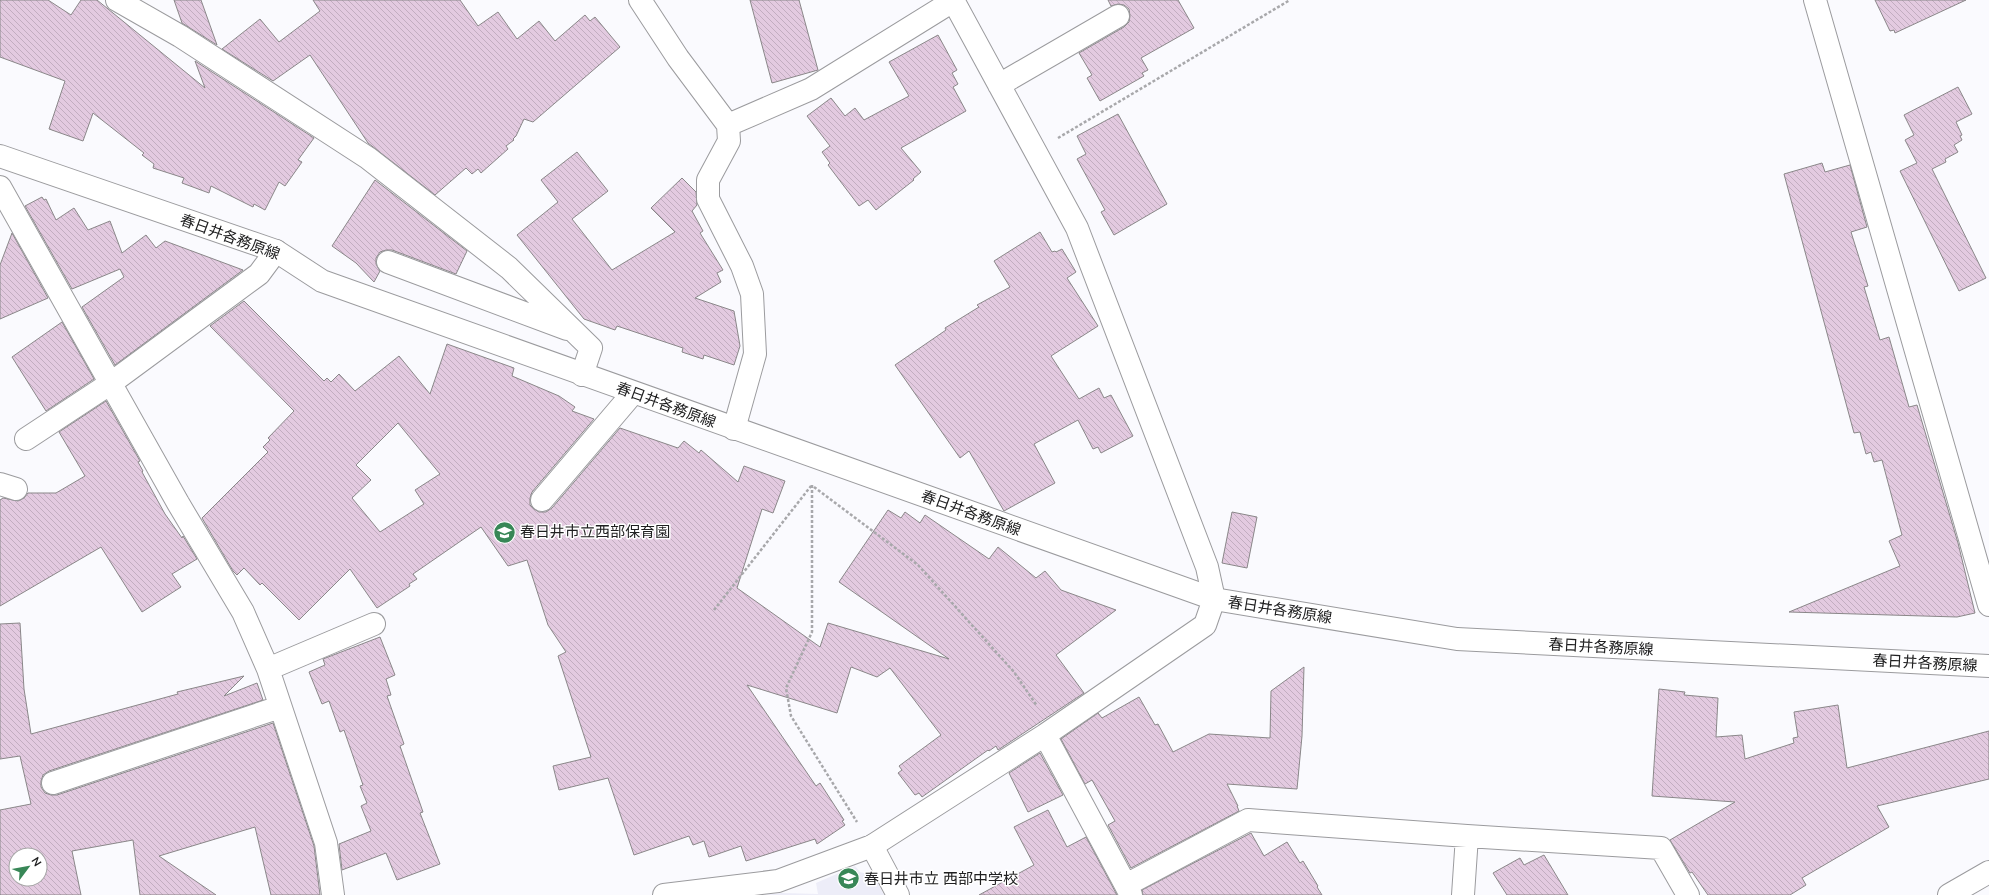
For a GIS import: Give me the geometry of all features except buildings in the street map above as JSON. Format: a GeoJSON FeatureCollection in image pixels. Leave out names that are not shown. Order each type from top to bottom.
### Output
{"type":"FeatureCollection","features":[{"type":"Feature","properties":{"kind":"street"},"geometry":{"type":"LineString","coordinates":[[117,0],[180,36],[368,158],[509,268],[591,348],[582,375]]}},
{"type":"Feature","properties":{"kind":"street"},"geometry":{"type":"LineString","coordinates":[[640,0],[678,58],[728,125],[729,141],[708,180],[708,199],[742,266],[752,294],[755,354],[734,429]]}},
{"type":"Feature","properties":{"kind":"street"},"geometry":{"type":"LineString","coordinates":[[664,895],[778,881],[872,846],[1049,732],[1204,625],[1214,599],[1207,567],[1077,228],[953,0],[811,89],[728,125]]}},
{"type":"Feature","properties":{"kind":"street"},"geometry":{"type":"LineString","coordinates":[[1815,0],[1989,606]]}},
{"type":"Feature","properties":{"kind":"street"},"geometry":{"type":"LineString","coordinates":[[999,85],[1118,16]]}},
{"type":"Feature","properties":{"kind":"street","name":"春日井各務原線"},"geometry":{"type":"LineString","coordinates":[[0,156],[276,252],[322,281],[582,375],[1214,599],[1457,639],[1989,666]]}},
{"type":"Feature","properties":{"kind":"street"},"geometry":{"type":"LineString","coordinates":[[0,187],[178,504],[243,612],[268,669],[326,843],[332,895]]}},
{"type":"Feature","properties":{"kind":"street"},"geometry":{"type":"LineString","coordinates":[[26,440],[111,383],[259,274],[276,252]]}},
{"type":"Feature","properties":{"kind":"street"},"geometry":{"type":"LineString","coordinates":[[388,262],[574,332]]}},
{"type":"Feature","properties":{"kind":"street"},"geometry":{"type":"LineString","coordinates":[[542,500],[633,393]]}},
{"type":"Feature","properties":{"kind":"street"},"geometry":{"type":"LineString","coordinates":[[268,669],[374,624]]}},
{"type":"Feature","properties":{"kind":"street"},"geometry":{"type":"LineString","coordinates":[[53,783],[280,707]]}},
{"type":"Feature","properties":{"kind":"street"},"geometry":{"type":"LineString","coordinates":[[1049,732],[1129,890],[1248,820],[1661,848],[1688,895]]}},
{"type":"Feature","properties":{"kind":"street"},"geometry":{"type":"LineString","coordinates":[[1463,895],[1467,836]]}},
{"type":"Feature","properties":{"kind":"street"},"geometry":{"type":"LineString","coordinates":[[872,846],[898,895]]}},
{"type":"Feature","properties":{"kind":"street"},"geometry":{"type":"LineString","coordinates":[[1949,895],[1989,872]]}},
{"type":"Feature","properties":{"kind":"path"},"geometry":{"type":"LineString","coordinates":[[1035,151],[1290,0]]}},
{"type":"Feature","properties":{"kind":"path"},"geometry":{"type":"LineString","coordinates":[[815,458],[812,485],[812,632],[786,688],[791,716],[872,846]]}},
{"type":"Feature","properties":{"kind":"path"},"geometry":{"type":"LineString","coordinates":[[714,610],[812,485]]}},
{"type":"Feature","properties":{"kind":"path"},"geometry":{"type":"LineString","coordinates":[[812,485],[918,565],[1014,672],[1049,732]]}},
{"type":"Feature","properties":{"kind":"shaded area","name":"春日井市立 西部中学校"},"geometry":{"type":"Polygon","coordinates":[[[855,866],[860,872],[874,876],[884,895],[764,895],[782,893],[818,894],[816,883],[855,866]]]}},
{"type":"Feature","properties":{"kind":"place","name":"春日井市立西部保育園"},"geometry":{"type":"Point","coordinates":[505,532]}},
{"type":"Feature","properties":{"kind":"place","name":"春日井市立 西部中学校"},"geometry":{"type":"Point","coordinates":[849,879]}}]}
